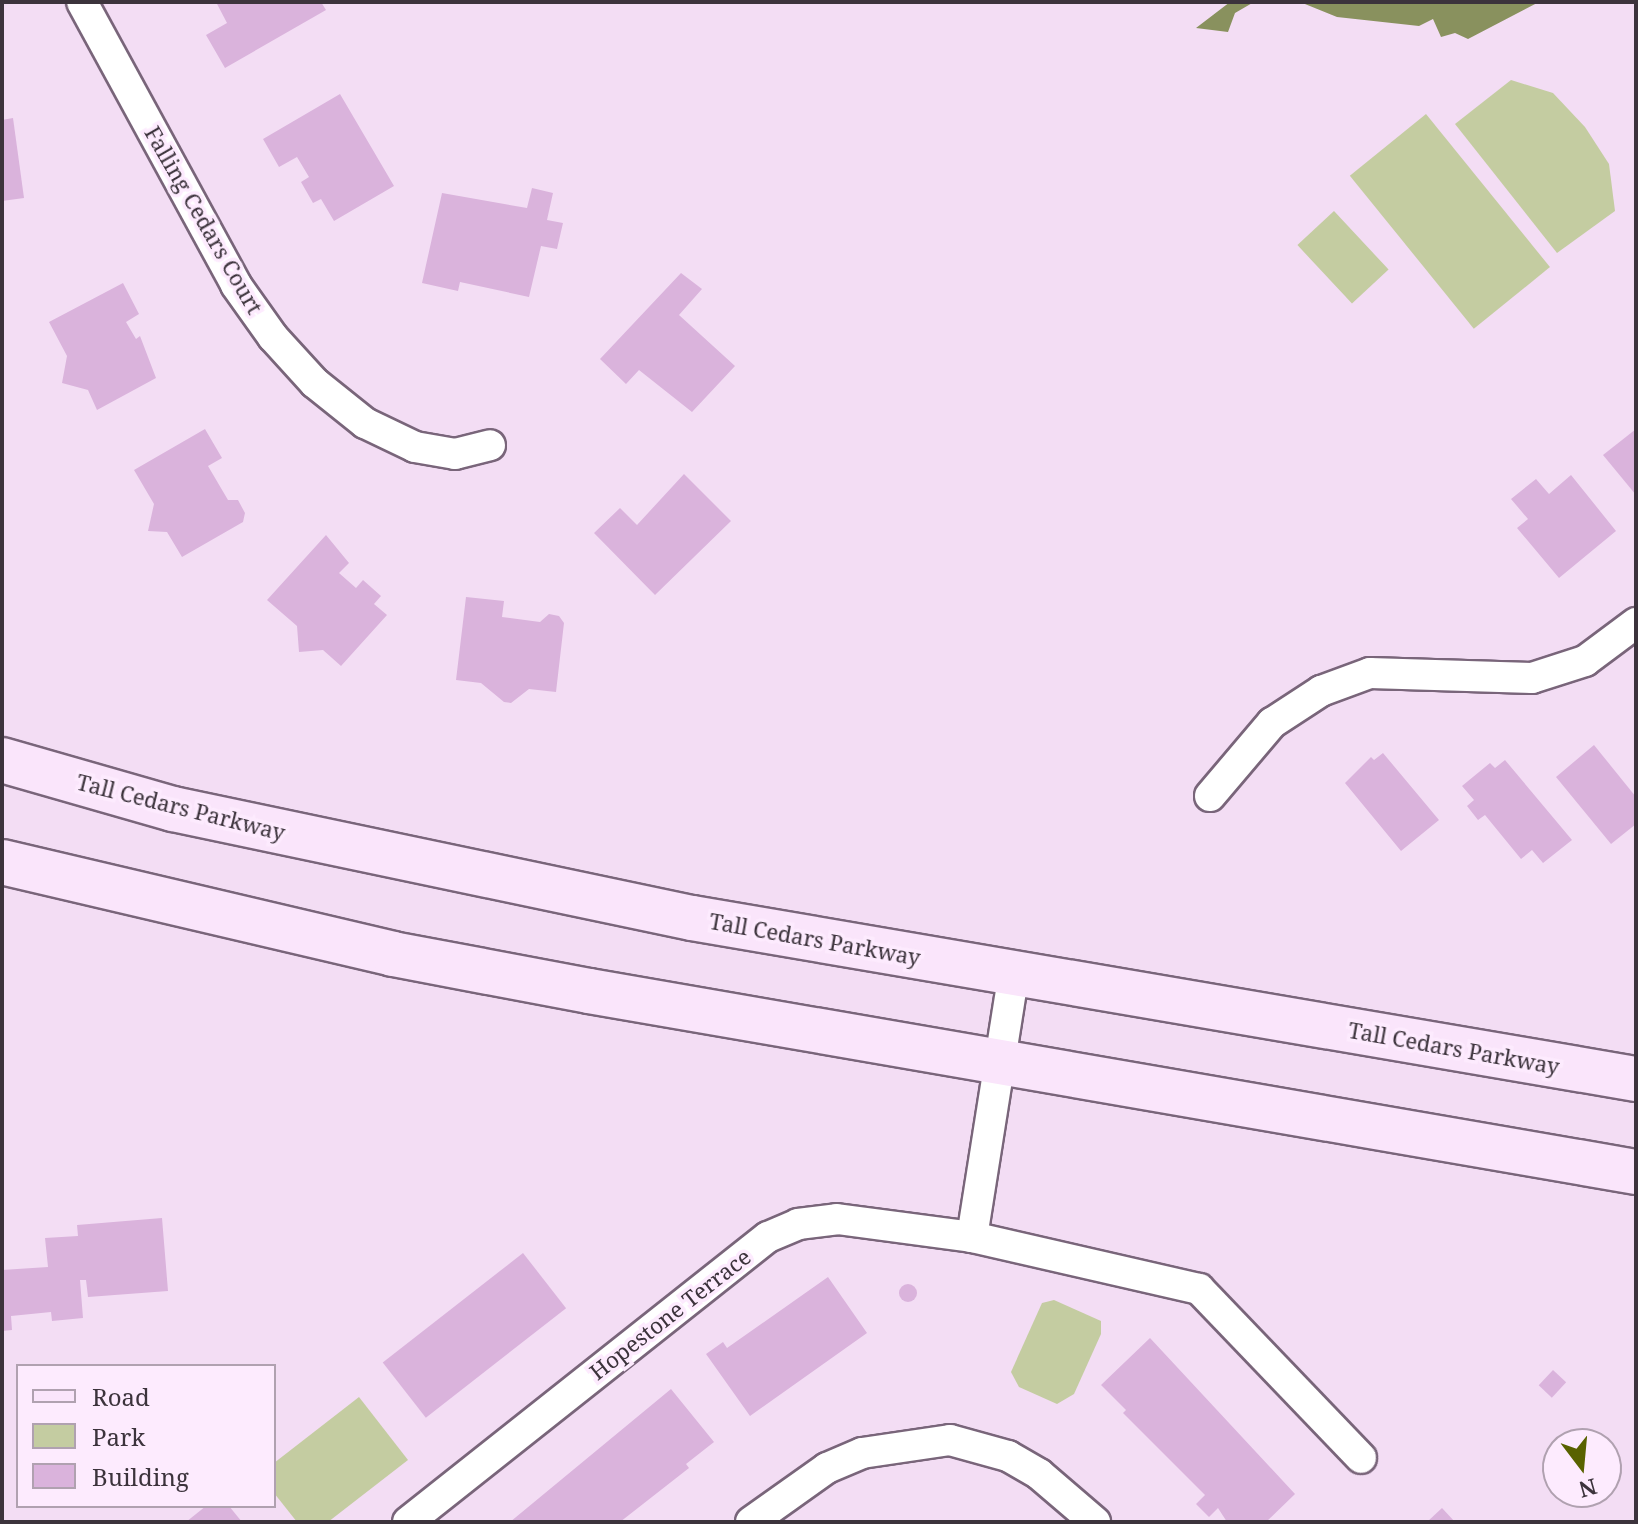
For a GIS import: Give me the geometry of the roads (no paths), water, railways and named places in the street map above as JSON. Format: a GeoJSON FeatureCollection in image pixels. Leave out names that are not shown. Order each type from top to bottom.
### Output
{"type":"FeatureCollection","features":[{"type":"Feature","properties":{"kind":"main road","name":"Tall Cedars Parkway"},"geometry":{"type":"LineString","coordinates":[[2,760],[173,809],[430,866],[1014,973],[1636,1079]]}},
{"type":"Feature","properties":{"kind":"main road"},"geometry":{"type":"LineString","coordinates":[[2,862],[393,954],[1636,1172]]}},
{"type":"Feature","properties":{"kind":"street","name":"Falling Cedars Court"},"geometry":{"type":"LineString","coordinates":[[82,2],[236,285],[273,337],[315,383],[365,423],[415,447],[455,454],[490,445]]}},
{"type":"Feature","properties":{"kind":"street"},"geometry":{"type":"LineString","coordinates":[[1210,796],[1272,723],[1321,691],[1370,673],[1532,678],[1585,661],[1636,623]]}},
{"type":"Feature","properties":{"kind":"street"},"geometry":{"type":"LineString","coordinates":[[972,1237],[1014,973]]}},
{"type":"Feature","properties":{"kind":"street","name":"Hopestone Terrace"},"geometry":{"type":"LineString","coordinates":[[408,1522],[768,1237],[798,1224],[837,1219],[972,1237],[1199,1289],[1361,1458]]}},
{"type":"Feature","properties":{"kind":"street"},"geometry":{"type":"LineString","coordinates":[[751,1522],[827,1468],[862,1453],[950,1440],[1008,1456],[1039,1474],[1095,1522]]}}]}
